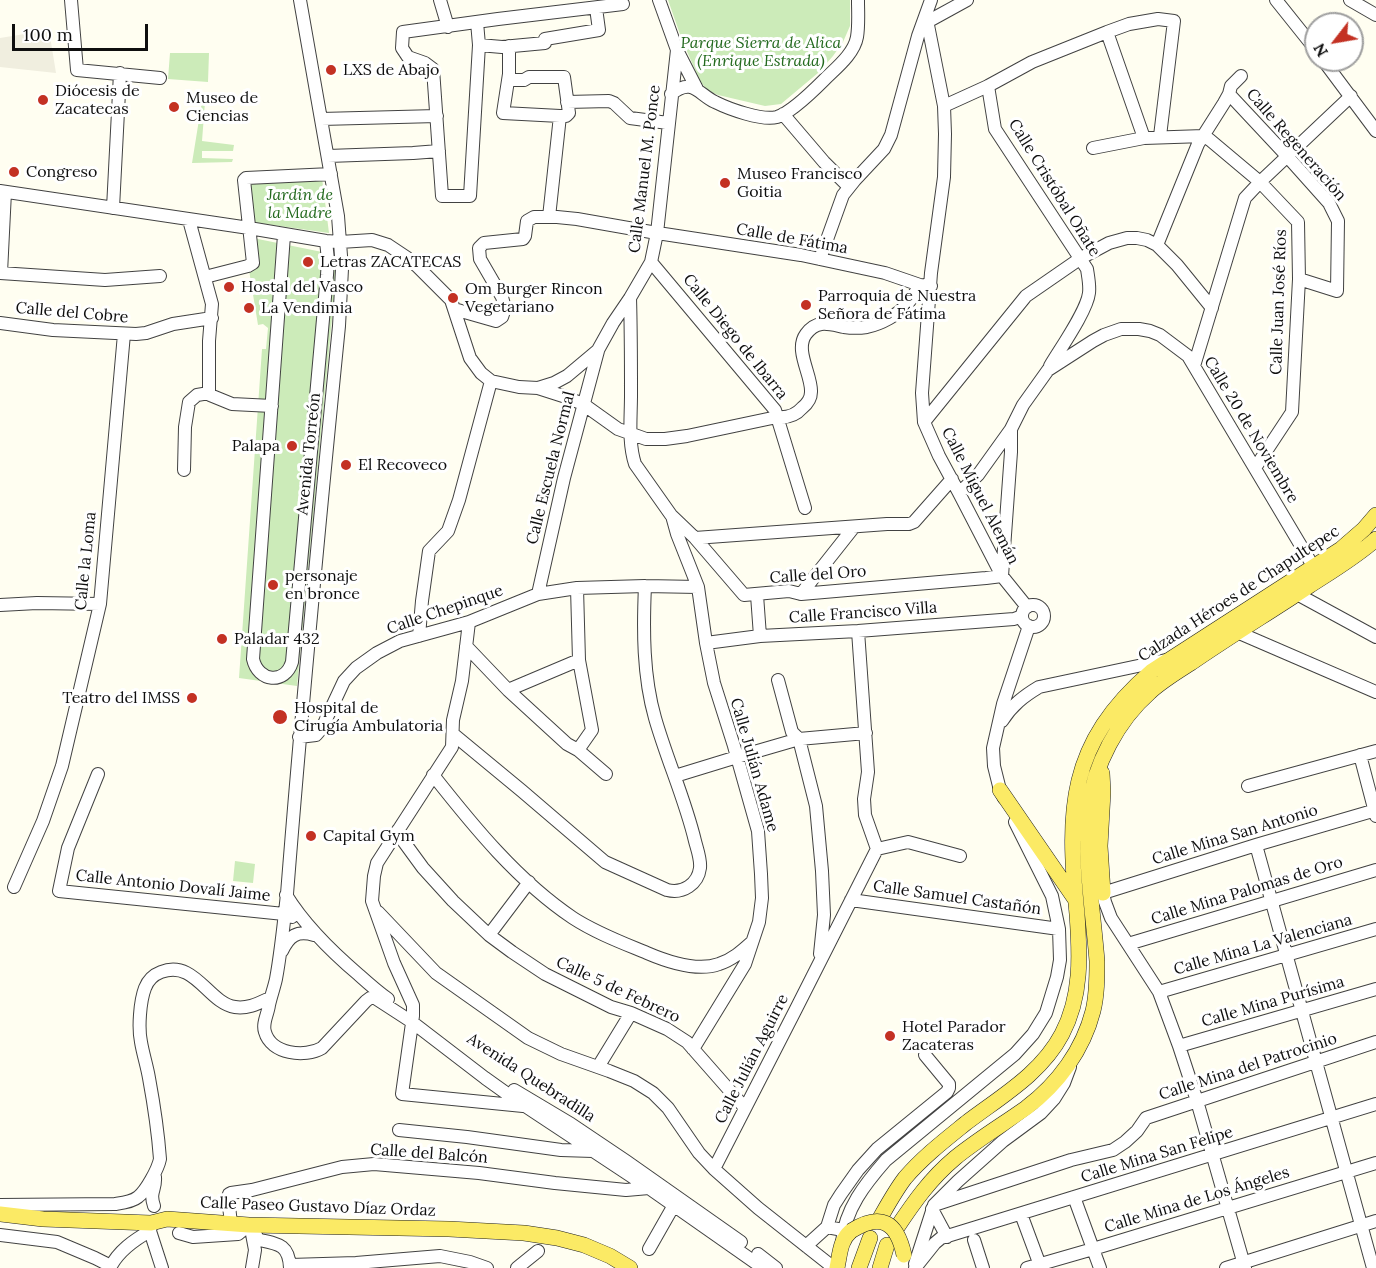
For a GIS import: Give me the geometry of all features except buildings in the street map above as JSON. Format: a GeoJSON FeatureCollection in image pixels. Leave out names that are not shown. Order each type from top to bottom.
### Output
{"type":"FeatureCollection","features":[{"type":"Feature","properties":{"kind":"main road","name":"Calzada Héroes de Chapultepec"},"geometry":{"type":"LineString","coordinates":[[879,1220],[891,1198],[918,1164],[1032,1072],[1047,1056],[1062,1034],[1073,1005],[1079,977],[1080,955],[1071,844],[1074,801],[1092,741],[1112,712],[1139,681],[1167,660],[1341,549],[1355,538],[1376,515]]}},
{"type":"Feature","properties":{"kind":"main road","name":"Calzada Héroes de Chapultepec"},"geometry":{"type":"LineString","coordinates":[[896,1229],[922,1191],[946,1166],[1028,1106],[1051,1085],[1072,1060],[1086,1032],[1093,1010],[1097,980],[1088,825],[1092,790],[1101,764],[1123,723],[1150,692],[1237,632],[1351,559],[1376,539]]}},
{"type":"Feature","properties":{"kind":"main road"},"geometry":{"type":"LineString","coordinates":[[1101,764],[1100,846],[1103,893]]}},
{"type":"Feature","properties":{"kind":"main road"},"geometry":{"type":"LineString","coordinates":[[1000,790],[1075,899]]}},
{"type":"Feature","properties":{"kind":"main road","name":"Calle Paseo Gustavo Díaz Ordaz"},"geometry":{"type":"LineString","coordinates":[[0,1214],[150,1227],[167,1219],[249,1226],[449,1229],[524,1233],[584,1245],[630,1268]]}},
{"type":"Feature","properties":{"kind":"main road"},"geometry":{"type":"LineString","coordinates":[[836,1268],[846,1234],[860,1225],[874,1222],[889,1225],[899,1237],[909,1266]]}},
{"type":"Feature","properties":{"kind":"main road"},"geometry":{"type":"LineString","coordinates":[[858,1268],[870,1238]]}},
{"type":"Feature","properties":{"kind":"main road"},"geometry":{"type":"LineString","coordinates":[[880,1268],[887,1245]]}},
{"type":"Feature","properties":{"kind":"street"},"geometry":{"type":"LineString","coordinates":[[71,0],[77,70],[159,78]]}},
{"type":"Feature","properties":{"kind":"street","name":"Avenida Torreón"},"geometry":{"type":"LineString","coordinates":[[300,0],[331,174],[342,269],[339,326],[286,895],[276,981],[263,1027],[269,1041],[274,1046],[300,1054],[308,1054],[322,1048],[366,1001],[372,998],[380,1001]]}},
{"type":"Feature","properties":{"kind":"street"},"geometry":{"type":"LineString","coordinates":[[440,0],[448,27]]}},
{"type":"Feature","properties":{"kind":"street"},"geometry":{"type":"LineString","coordinates":[[659,0],[677,50],[697,89],[713,102],[757,117],[777,117],[787,112],[819,85],[851,51],[857,38],[858,0]]}},
{"type":"Feature","properties":{"kind":"street","name":"Calle Miguel Alemán"},"geometry":{"type":"LineString","coordinates":[[931,0],[926,19],[944,106],[945,134],[944,177],[931,273],[926,286],[922,393],[924,422],[939,456],[1002,576],[1028,619]]}},
{"type":"Feature","properties":{"kind":"street"},"geometry":{"type":"LineString","coordinates":[[820,259],[843,195],[884,149],[891,135],[918,36],[926,19],[967,0]]}},
{"type":"Feature","properties":{"kind":"street"},"geometry":{"type":"LineString","coordinates":[[1276,0],[1304,35]]}},
{"type":"Feature","properties":{"kind":"street"},"geometry":{"type":"LineString","coordinates":[[1350,0],[1376,15]]}},
{"type":"Feature","properties":{"kind":"street"},"geometry":{"type":"LineString","coordinates":[[477,22],[478,45],[470,196],[442,196],[433,69],[425,63],[408,57],[402,48],[403,32],[448,27],[477,22],[623,4]]}},
{"type":"Feature","properties":{"kind":"street"},"geometry":{"type":"LineString","coordinates":[[478,45],[509,46],[545,43],[545,39],[598,30],[596,8]]}},
{"type":"Feature","properties":{"kind":"street"},"geometry":{"type":"LineString","coordinates":[[944,106],[1032,62],[1107,32],[1129,24],[1158,19],[1174,21],[1160,136]]}},
{"type":"Feature","properties":{"kind":"street"},"geometry":{"type":"LineString","coordinates":[[1107,32],[1144,138]]}},
{"type":"Feature","properties":{"kind":"street"},"geometry":{"type":"LineString","coordinates":[[508,80],[524,80],[529,77],[564,77],[569,113],[561,116],[503,113],[508,80],[509,46]]}},
{"type":"Feature","properties":{"kind":"street","name":"Calle Manuel M. Ponce"},"geometry":{"type":"LineString","coordinates":[[538,387],[554,383],[567,376],[598,350],[651,262],[657,233],[677,50]]}},
{"type":"Feature","properties":{"kind":"street"},"geometry":{"type":"LineString","coordinates":[[1332,72],[1376,131]]}},
{"type":"Feature","properties":{"kind":"street"},"geometry":{"type":"LineString","coordinates":[[113,207],[120,73]]}},
{"type":"Feature","properties":{"kind":"street"},"geometry":{"type":"LineString","coordinates":[[1157,245],[1198,144],[1231,86],[1241,76]]}},
{"type":"Feature","properties":{"kind":"street","name":"Calle Cristóbal Oñate"},"geometry":{"type":"LineString","coordinates":[[988,86],[995,129],[1087,268],[1089,296],[1048,370]]}},
{"type":"Feature","properties":{"kind":"street"},"geometry":{"type":"LineString","coordinates":[[671,94],[686,87],[697,89]]}},
{"type":"Feature","properties":{"kind":"street","name":"Calle Regeneración"},"geometry":{"type":"LineString","coordinates":[[1229,93],[1329,203],[1338,221],[1337,291],[1299,279]]}},
{"type":"Feature","properties":{"kind":"street"},"geometry":{"type":"LineString","coordinates":[[1194,366],[1245,198],[1351,96]]}},
{"type":"Feature","properties":{"kind":"street"},"geometry":{"type":"LineString","coordinates":[[567,102],[609,101],[630,118],[668,123]]}},
{"type":"Feature","properties":{"kind":"street"},"geometry":{"type":"LineString","coordinates":[[783,114],[849,187]]}},
{"type":"Feature","properties":{"kind":"street"},"geometry":{"type":"LineString","coordinates":[[321,119],[437,116]]}},
{"type":"Feature","properties":{"kind":"street"},"geometry":{"type":"LineString","coordinates":[[454,309],[496,321],[502,317],[505,308],[502,297],[480,259],[479,248],[484,243],[523,239],[527,221],[534,217],[549,217],[561,116]]}},
{"type":"Feature","properties":{"kind":"street"},"geometry":{"type":"LineString","coordinates":[[1093,148],[1160,136],[1204,136]]}},
{"type":"Feature","properties":{"kind":"street","name":"Calle Juan José Ríos"},"geometry":{"type":"LineString","coordinates":[[1204,136],[1260,182],[1298,222],[1299,279],[1292,412],[1255,468]]}},
{"type":"Feature","properties":{"kind":"street"},"geometry":{"type":"LineString","coordinates":[[328,156],[439,151]]}},
{"type":"Feature","properties":{"kind":"street"},"geometry":{"type":"LineString","coordinates":[[205,278],[253,263],[243,184],[246,178],[331,174]]}},
{"type":"Feature","properties":{"kind":"street"},"geometry":{"type":"LineString","coordinates":[[160,276],[105,280],[0,273],[2,192],[326,241],[372,240],[388,245],[436,283],[451,300],[470,358],[491,381],[519,387],[538,387],[583,404],[618,429],[646,439],[694,435],[793,415],[800,411],[812,392],[802,340],[812,326],[827,322],[846,328],[868,327],[890,318],[926,286]]}},
{"type":"Feature","properties":{"kind":"street","name":"Calle de Fátima"},"geometry":{"type":"LineString","coordinates":[[549,217],[577,219],[820,259],[885,273],[926,286]]}},
{"type":"Feature","properties":{"kind":"street"},"geometry":{"type":"LineString","coordinates":[[189,220],[212,304],[209,393]]}},
{"type":"Feature","properties":{"kind":"street"},"geometry":{"type":"LineString","coordinates":[[284,235],[253,659],[258,671],[272,678],[278,678],[287,672],[292,662],[328,260],[326,241]]}},
{"type":"Feature","properties":{"kind":"street"},"geometry":{"type":"LineString","coordinates":[[924,422],[1026,296],[1081,258],[1108,243],[1126,238],[1147,240],[1157,245],[1177,265],[1212,308]]}},
{"type":"Feature","properties":{"kind":"street","name":"Calle Diego de Ibarra"},"geometry":{"type":"LineString","coordinates":[[651,262],[776,410],[805,508]]}},
{"type":"Feature","properties":{"kind":"street"},"geometry":{"type":"LineString","coordinates":[[630,298],[632,455],[635,464],[672,515]]}},
{"type":"Feature","properties":{"kind":"street","name":"Calle del Cobre"},"geometry":{"type":"LineString","coordinates":[[0,323],[53,330],[124,334],[146,333],[173,324],[212,318]]}},
{"type":"Feature","properties":{"kind":"street","name":"Calle 20 de Noviembre"},"geometry":{"type":"LineString","coordinates":[[1002,576],[1011,429],[1023,405],[1048,370],[1068,355],[1104,334],[1131,328],[1160,335],[1188,356],[1313,566]]}},
{"type":"Feature","properties":{"kind":"street","name":"Calle la Loma"},"geometry":{"type":"LineString","coordinates":[[14,887],[43,821],[62,766],[100,604],[124,334]]}},
{"type":"Feature","properties":{"kind":"street","name":"Calle Escuela Normal"},"geometry":{"type":"LineString","coordinates":[[538,594],[564,478],[598,350]]}},
{"type":"Feature","properties":{"kind":"street"},"geometry":{"type":"LineString","coordinates":[[419,636],[429,551],[448,531],[459,500],[491,381]]}},
{"type":"Feature","properties":{"kind":"street"},"geometry":{"type":"LineString","coordinates":[[184,470],[185,427],[189,402],[197,395],[209,393],[232,404],[272,406]]}},
{"type":"Feature","properties":{"kind":"street"},"geometry":{"type":"LineString","coordinates":[[959,493],[978,475],[1011,429]]}},
{"type":"Feature","properties":{"kind":"street"},"geometry":{"type":"LineString","coordinates":[[695,538],[909,524],[914,522],[952,479]]}},
{"type":"Feature","properties":{"kind":"street","name":"Calle del Oro"},"geometry":{"type":"LineString","coordinates":[[672,515],[744,595],[789,591],[801,594],[1002,576]]}},
{"type":"Feature","properties":{"kind":"street","name":"Calle Julián Adame"},"geometry":{"type":"LineString","coordinates":[[672,515],[698,587],[714,683],[758,831],[762,898],[759,922],[745,964],[693,1049]]}},
{"type":"Feature","properties":{"kind":"street"},"geometry":{"type":"LineString","coordinates":[[801,594],[854,527]]}},
{"type":"Feature","properties":{"kind":"street"},"geometry":{"type":"LineString","coordinates":[[453,734],[605,862],[672,892],[693,884],[699,875],[700,862],[693,830],[654,717],[646,671],[643,616],[645,586]]}},
{"type":"Feature","properties":{"kind":"street"},"geometry":{"type":"LineString","coordinates":[[538,594],[577,588],[698,587]]}},
{"type":"Feature","properties":{"kind":"street"},"geometry":{"type":"LineString","coordinates":[[577,588],[579,660],[591,730],[578,750]]}},
{"type":"Feature","properties":{"kind":"street","name":"Calle Chepinque"},"geometry":{"type":"LineString","coordinates":[[299,738],[316,735],[322,728],[344,681],[356,668],[376,653],[400,641],[469,622],[538,594]]}},
{"type":"Feature","properties":{"kind":"street"},"geometry":{"type":"LineString","coordinates":[[1297,594],[1376,637]]}},
{"type":"Feature","properties":{"kind":"street"},"geometry":{"type":"LineString","coordinates":[[757,595],[760,636]]}},
{"type":"Feature","properties":{"kind":"street"},"geometry":{"type":"LineString","coordinates":[[0,605],[100,604]]}},
{"type":"Feature","properties":{"kind":"street"},"geometry":{"type":"LineString","coordinates":[[1028,619],[1018,682],[1024,689],[1167,660]]}},
{"type":"Feature","properties":{"kind":"street"},"geometry":{"type":"LineString","coordinates":[[827,1227],[846,1234],[852,1207],[863,1188],[886,1160],[1015,1054],[1033,1034],[1046,1013],[1060,960],[1059,929],[1052,896],[1000,790],[994,766],[993,748],[1003,704],[1028,619]]}},
{"type":"Feature","properties":{"kind":"street","name":"Calle Francisco Villa"},"geometry":{"type":"LineString","coordinates":[[706,643],[760,636],[1028,619]]}},
{"type":"Feature","properties":{"kind":"street"},"geometry":{"type":"LineString","coordinates":[[469,622],[462,681],[453,720],[452,747],[377,863],[372,901],[394,963],[413,1005],[402,1094],[526,1106]]}},
{"type":"Feature","properties":{"kind":"street"},"geometry":{"type":"LineString","coordinates":[[858,631],[868,771],[864,799],[865,815],[877,849],[908,842],[960,856]]}},
{"type":"Feature","properties":{"kind":"street"},"geometry":{"type":"LineString","coordinates":[[1237,632],[1376,692]]}},
{"type":"Feature","properties":{"kind":"street"},"geometry":{"type":"LineString","coordinates":[[466,645],[508,690],[567,744],[578,750],[606,774]]}},
{"type":"Feature","properties":{"kind":"street"},"geometry":{"type":"LineString","coordinates":[[508,690],[579,660]]}},
{"type":"Feature","properties":{"kind":"street"},"geometry":{"type":"LineString","coordinates":[[778,680],[792,732],[799,739],[816,806],[824,915],[819,964]]}},
{"type":"Feature","properties":{"kind":"street"},"geometry":{"type":"LineString","coordinates":[[996,734],[1000,722],[1008,711],[1023,696],[1040,687]]}},
{"type":"Feature","properties":{"kind":"street"},"geometry":{"type":"LineString","coordinates":[[675,776],[799,739],[866,733]]}},
{"type":"Feature","properties":{"kind":"street"},"geometry":{"type":"LineString","coordinates":[[1248,786],[1376,751]]}},
{"type":"Feature","properties":{"kind":"street"},"geometry":{"type":"LineString","coordinates":[[1360,755],[1376,812]]}},
{"type":"Feature","properties":{"kind":"street","name":"Calle Antonio Dovalí Jaime"},"geometry":{"type":"LineString","coordinates":[[98,774],[68,848],[59,891],[284,914]]}},
{"type":"Feature","properties":{"kind":"street"},"geometry":{"type":"LineString","coordinates":[[433,775],[467,818],[528,882],[575,919],[659,958],[698,966],[719,964],[735,957],[753,941]]}},
{"type":"Feature","properties":{"kind":"street","name":"Calle Mina San Antonio"},"geometry":{"type":"LineString","coordinates":[[1103,893],[1256,845],[1376,812]]}},
{"type":"Feature","properties":{"kind":"street","name":"Calle 5 de Febrero"},"geometry":{"type":"LineString","coordinates":[[398,830],[423,868],[489,935],[545,974],[611,1007],[668,1029],[687,1042],[745,1108]]}},
{"type":"Feature","properties":{"kind":"street"},"geometry":{"type":"LineString","coordinates":[[1256,845],[1373,1268]]}},
{"type":"Feature","properties":{"kind":"street","name":"Calle Julián Aguirre"},"geometry":{"type":"LineString","coordinates":[[714,1169],[877,849]]}},
{"type":"Feature","properties":{"kind":"street","name":"Calle Mina Palomas de Oro"},"geometry":{"type":"LineString","coordinates":[[1128,944],[1376,870]]}},
{"type":"Feature","properties":{"kind":"street"},"geometry":{"type":"LineString","coordinates":[[489,935],[528,882]]}},
{"type":"Feature","properties":{"kind":"street"},"geometry":{"type":"LineString","coordinates":[[1103,893],[1111,918],[1159,992],[1197,1101],[1244,1265]]}},
{"type":"Feature","properties":{"kind":"street","name":"Avenida Quebradilla"},"geometry":{"type":"LineString","coordinates":[[286,895],[300,916],[328,947],[376,991],[505,1084],[571,1124],[651,1184],[776,1268]]}},
{"type":"Feature","properties":{"kind":"street","name":"Calle Samuel Castañón"},"geometry":{"type":"LineString","coordinates":[[851,900],[1059,929]]}},
{"type":"Feature","properties":{"kind":"street"},"geometry":{"type":"LineString","coordinates":[[375,909],[436,973],[528,1038],[561,1054],[634,1081],[653,1093],[668,1108],[699,1153],[714,1169],[758,1208],[836,1268]]}},
{"type":"Feature","properties":{"kind":"street"},"geometry":{"type":"LineString","coordinates":[[284,914],[292,917],[328,947]]}},
{"type":"Feature","properties":{"kind":"street","name":"Calle Mina La Valenciana"},"geometry":{"type":"LineString","coordinates":[[1159,992],[1376,929]]}},
{"type":"Feature","properties":{"kind":"street"},"geometry":{"type":"LineString","coordinates":[[279,958],[292,936],[305,932],[314,935]]}},
{"type":"Feature","properties":{"kind":"street"},"geometry":{"type":"LineString","coordinates":[[0,1204],[115,1204],[140,1197],[160,1159],[149,1076],[140,1037],[142,1000],[148,981],[158,973],[172,969],[184,972],[201,982],[220,1001],[235,1007],[250,1006],[270,998]]}},
{"type":"Feature","properties":{"kind":"street","name":"Calle Mina Purísima"},"geometry":{"type":"LineString","coordinates":[[1179,1046],[1376,989]]}},
{"type":"Feature","properties":{"kind":"street","name":"Avenida Quebradilla"},"geometry":{"type":"LineString","coordinates":[[380,1001],[413,1019],[485,1078],[526,1106],[594,1151],[651,1184]]}},
{"type":"Feature","properties":{"kind":"street"},"geometry":{"type":"LineString","coordinates":[[598,1067],[631,1014]]}},
{"type":"Feature","properties":{"kind":"street","name":"Calle Mina del Patrocinio"},"geometry":{"type":"LineString","coordinates":[[933,1207],[1071,1160],[1113,1150],[1137,1131],[1146,1118],[1376,1042]]}},
{"type":"Feature","properties":{"kind":"street"},"geometry":{"type":"LineString","coordinates":[[806,1246],[827,1227],[834,1205],[858,1170],[877,1149],[947,1092],[949,1084],[926,1055]]}},
{"type":"Feature","properties":{"kind":"street"},"geometry":{"type":"LineString","coordinates":[[909,1266],[916,1259],[933,1207],[1003,1141],[1041,1113],[1064,1083],[1072,1060]]}},
{"type":"Feature","properties":{"kind":"street","name":"Calle Mina San Felipe"},"geometry":{"type":"LineString","coordinates":[[947,1237],[1376,1104]]}},
{"type":"Feature","properties":{"kind":"street"},"geometry":{"type":"LineString","coordinates":[[399,1130],[561,1150],[594,1151]]}},
{"type":"Feature","properties":{"kind":"street","name":"Calle Mina de Los Ángeles"},"geometry":{"type":"LineString","coordinates":[[1036,1267],[1376,1163]]}},
{"type":"Feature","properties":{"kind":"street","name":"Calle del Balcón"},"geometry":{"type":"LineString","coordinates":[[231,1223],[228,1198],[231,1192],[252,1190],[342,1167],[375,1164],[626,1190],[651,1184]]}},
{"type":"Feature","properties":{"kind":"street"},"geometry":{"type":"LineString","coordinates":[[154,1173],[155,1185],[151,1197],[154,1206]]}},
{"type":"Feature","properties":{"kind":"street"},"geometry":{"type":"LineString","coordinates":[[1074,1197],[1100,1268]]}},
{"type":"Feature","properties":{"kind":"street"},"geometry":{"type":"LineString","coordinates":[[649,1249],[676,1201]]}},
{"type":"Feature","properties":{"kind":"street","name":"Avenida Quebradilla"},"geometry":{"type":"LineString","coordinates":[[676,1201],[763,1268]]}},
{"type":"Feature","properties":{"kind":"street"},"geometry":{"type":"LineString","coordinates":[[933,1207],[947,1237]]}},
{"type":"Feature","properties":{"kind":"street"},"geometry":{"type":"LineString","coordinates":[[1021,1214],[1036,1267]]}},
{"type":"Feature","properties":{"kind":"street"},"geometry":{"type":"LineString","coordinates":[[1226,1268],[1244,1265],[1376,1221]]}},
{"type":"Feature","properties":{"kind":"street"},"geometry":{"type":"LineString","coordinates":[[178,1233],[193,1236],[238,1234],[249,1226]]}},
{"type":"Feature","properties":{"kind":"street"},"geometry":{"type":"LineString","coordinates":[[249,1226],[259,1240],[276,1243],[286,1251],[289,1254],[290,1267],[420,1263],[440,1256],[487,1268]]}},
{"type":"Feature","properties":{"kind":"street"},"geometry":{"type":"LineString","coordinates":[[249,1226],[254,1243],[252,1268]]}},
{"type":"Feature","properties":{"kind":"street"},"geometry":{"type":"LineString","coordinates":[[0,1235],[57,1242],[92,1263],[110,1267],[115,1258],[150,1227],[162,1268]]}},
{"type":"Feature","properties":{"kind":"street"},"geometry":{"type":"LineString","coordinates":[[909,1266],[941,1238],[947,1237]]}},
{"type":"Feature","properties":{"kind":"street"},"geometry":{"type":"LineString","coordinates":[[925,1268],[929,1259],[947,1237]]}},
{"type":"Feature","properties":{"kind":"street"},"geometry":{"type":"LineString","coordinates":[[974,1240],[982,1268]]}},
{"type":"Feature","properties":{"kind":"street"},"geometry":{"type":"LineString","coordinates":[[517,1268],[538,1251]]}},
{"type":"Feature","properties":{"kind":"green space","name":"Parque Sierra de Alica (Enrique Estrada)"},"geometry":{"type":"Polygon","coordinates":[[[668,0],[850,0],[850,26],[843,42],[818,73],[781,104],[765,106],[718,95],[707,90],[700,81],[682,40],[668,0]]]}},
{"type":"Feature","properties":{"kind":"green space"},"geometry":{"type":"Polygon","coordinates":[[[170,53],[209,53],[208,82],[168,79],[170,53]]]}},
{"type":"Feature","properties":{"kind":"green space"},"geometry":{"type":"Polygon","coordinates":[[[202,101],[205,102],[202,141],[234,145],[233,151],[202,151],[202,158],[233,159],[232,162],[192,163],[202,101]]]}},
{"type":"Feature","properties":{"kind":"green space","name":"Jardin de la Madre"},"geometry":{"type":"Polygon","coordinates":[[[322,178],[329,233],[251,222],[247,187],[251,184],[322,178]]]}},
{"type":"Feature","properties":{"kind":"green space"},"geometry":{"type":"Polygon","coordinates":[[[253,238],[332,254],[337,266],[297,686],[239,678],[262,349],[266,349],[268,328],[263,324],[258,325],[249,270],[253,238]]]}},
{"type":"Feature","properties":{"kind":"green space"},"geometry":{"type":"Polygon","coordinates":[[[235,861],[255,864],[253,883],[233,881],[235,861]]]}},
{"type":"Feature","properties":{"kind":"shaded area"},"geometry":{"type":"Polygon","coordinates":[[[49,30],[56,73],[0,67],[0,38],[49,30]]]}},
{"type":"Feature","properties":{"kind":"place","name":"LXS de Abajo"},"geometry":{"type":"Point","coordinates":[331,70]}},
{"type":"Feature","properties":{"kind":"place","name":"Diócesis de Zacatecas"},"geometry":{"type":"Point","coordinates":[43,100]}},
{"type":"Feature","properties":{"kind":"place","name":"Museo de Ciencias"},"geometry":{"type":"Point","coordinates":[174,107]}},
{"type":"Feature","properties":{"kind":"place","name":"Congreso"},"geometry":{"type":"Point","coordinates":[14,172]}},
{"type":"Feature","properties":{"kind":"place","name":"Museo Francisco Goitia"},"geometry":{"type":"Point","coordinates":[725,183]}},
{"type":"Feature","properties":{"kind":"place","name":"Letras ZACATECAS"},"geometry":{"type":"Point","coordinates":[308,262]}},
{"type":"Feature","properties":{"kind":"place","name":"Hostal del Vasco"},"geometry":{"type":"Point","coordinates":[229,287]}},
{"type":"Feature","properties":{"kind":"place","name":"Om Burger Rincon Vegetariano"},"geometry":{"type":"Point","coordinates":[453,298]}},
{"type":"Feature","properties":{"kind":"place","name":"Parroquia de Nuestra Señora de Fátima"},"geometry":{"type":"Point","coordinates":[806,305]}},
{"type":"Feature","properties":{"kind":"place","name":"La Vendimia"},"geometry":{"type":"Point","coordinates":[249,308]}},
{"type":"Feature","properties":{"kind":"place","name":"Palapa"},"geometry":{"type":"Point","coordinates":[292,446]}},
{"type":"Feature","properties":{"kind":"place","name":"El Recoveco"},"geometry":{"type":"Point","coordinates":[346,465]}},
{"type":"Feature","properties":{"kind":"place","name":"personaje en bronce"},"geometry":{"type":"Point","coordinates":[273,585]}},
{"type":"Feature","properties":{"kind":"place","name":"Paladar 432"},"geometry":{"type":"Point","coordinates":[222,639]}},
{"type":"Feature","properties":{"kind":"place","name":"Teatro del IMSS"},"geometry":{"type":"Point","coordinates":[192,698]}},
{"type":"Feature","properties":{"kind":"place","name":"Hospital de Cirugía Ambulatoria"},"geometry":{"type":"Point","coordinates":[280,717]}},
{"type":"Feature","properties":{"kind":"place","name":"Capital Gym"},"geometry":{"type":"Point","coordinates":[311,836]}},
{"type":"Feature","properties":{"kind":"place","name":"Hotel Parador Zacateras"},"geometry":{"type":"Point","coordinates":[890,1036]}}]}
